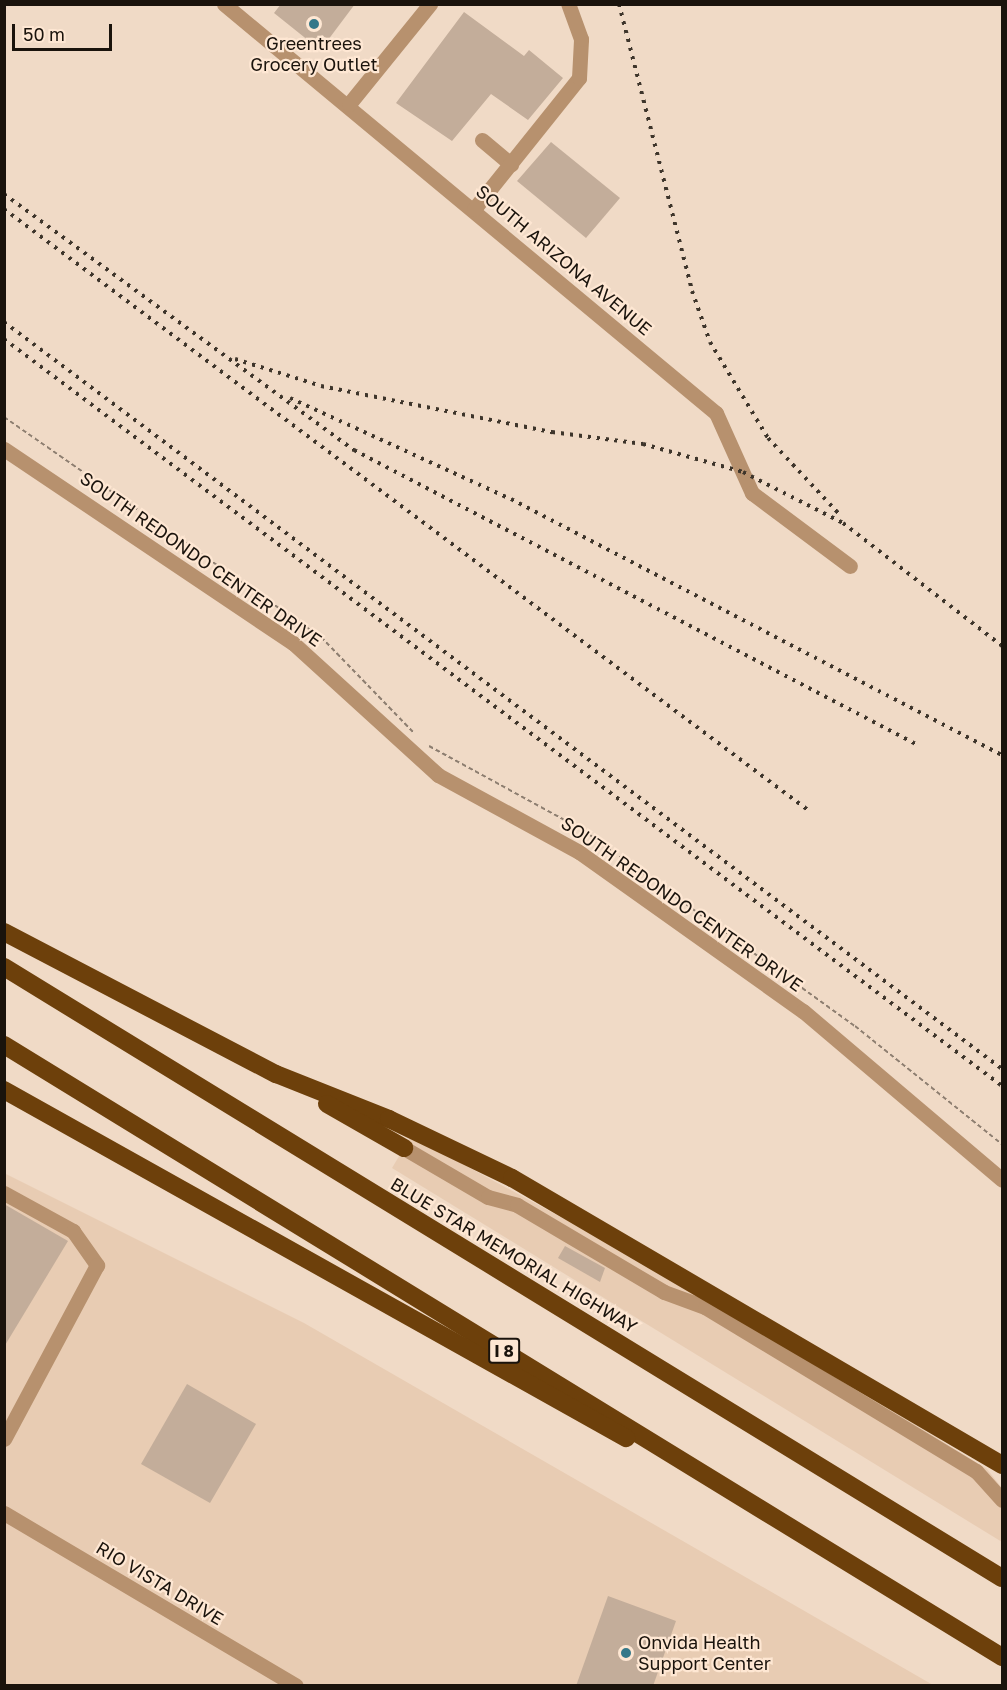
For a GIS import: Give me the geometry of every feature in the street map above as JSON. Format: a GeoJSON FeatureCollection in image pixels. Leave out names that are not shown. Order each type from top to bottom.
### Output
{"type":"FeatureCollection","features":[{"type":"Feature","properties":{"kind":"highway"},"geometry":{"type":"LineString","coordinates":[[4,932],[276,1074],[404,1148]]}},
{"type":"Feature","properties":{"kind":"highway","name":"BLUE STAR MEMORIAL HIGHWAY"},"geometry":{"type":"LineString","coordinates":[[4,967],[1002,1578]]}},
{"type":"Feature","properties":{"kind":"highway","name":"I 8"},"geometry":{"type":"LineString","coordinates":[[4,1046],[1002,1657]]}},
{"type":"Feature","properties":{"kind":"highway"},"geometry":{"type":"LineString","coordinates":[[276,1074],[389,1119],[512,1178],[1002,1465]]}},
{"type":"Feature","properties":{"kind":"highway"},"geometry":{"type":"LineString","coordinates":[[4,1090],[289,1245],[596,1424],[701,1472]]}},
{"type":"Feature","properties":{"kind":"street","name":"SOUTH ARIZONA AVENUE"},"geometry":{"type":"LineString","coordinates":[[225,4],[349,104],[716,413],[752,493],[850,566]]}},
{"type":"Feature","properties":{"kind":"street"},"geometry":{"type":"LineString","coordinates":[[349,104],[430,4]]}},
{"type":"Feature","properties":{"kind":"street"},"geometry":{"type":"LineString","coordinates":[[474,210],[579,78],[581,39],[568,4]]}},
{"type":"Feature","properties":{"kind":"street"},"geometry":{"type":"LineString","coordinates":[[482,140],[512,164]]}},
{"type":"Feature","properties":{"kind":"street","name":"SOUTH REDONDO CENTER DRIVE"},"geometry":{"type":"LineString","coordinates":[[4,449],[293,643],[438,775],[579,852],[803,1011],[1002,1180]]}},
{"type":"Feature","properties":{"kind":"street"},"geometry":{"type":"LineString","coordinates":[[404,1148],[488,1197],[517,1205],[664,1292],[705,1307],[976,1471],[1000,1493]]}},
{"type":"Feature","properties":{"kind":"street"},"geometry":{"type":"LineString","coordinates":[[4,1193],[73,1231],[97,1265],[4,1439]]}},
{"type":"Feature","properties":{"kind":"street","name":"RIO VISTA DRIVE"},"geometry":{"type":"LineString","coordinates":[[4,1513],[296,1686]]}},
{"type":"Feature","properties":{"kind":"path"},"geometry":{"type":"LineString","coordinates":[[4,417],[321,637],[421,740],[583,830],[855,1026],[1002,1144]]}},
{"type":"Feature","properties":{"kind":"shaded area"},"geometry":{"type":"Polygon","coordinates":[[[411,1136],[710,1298],[987,1469],[1002,1488],[1002,1542],[392,1168],[411,1136]]]}},
{"type":"Feature","properties":{"kind":"shaded area"},"geometry":{"type":"Polygon","coordinates":[[[4,1173],[304,1323],[933,1685],[5,1685],[4,1173]]]}},
{"type":"Feature","properties":{"kind":"building","name":"Greentrees Grocery Outlet"},"geometry":{"type":"Polygon","coordinates":[[[281,4],[355,4],[328,40],[322,35],[314,45],[274,13],[281,4]]]}},
{"type":"Feature","properties":{"kind":"building"},"geometry":{"type":"Polygon","coordinates":[[[464,12],[524,56],[529,50],[563,78],[528,120],[491,94],[452,141],[396,103],[464,12]]]}},
{"type":"Feature","properties":{"kind":"building"},"geometry":{"type":"Polygon","coordinates":[[[551,142],[620,198],[586,238],[517,181],[551,142]]]}},
{"type":"Feature","properties":{"kind":"building"},"geometry":{"type":"Polygon","coordinates":[[[4,1204],[68,1241],[4,1347],[4,1204]]]}},
{"type":"Feature","properties":{"kind":"building"},"geometry":{"type":"Polygon","coordinates":[[[565,1246],[605,1268],[600,1282],[558,1258],[565,1246]]]}},
{"type":"Feature","properties":{"kind":"building"},"geometry":{"type":"Polygon","coordinates":[[[187,1384],[256,1424],[210,1503],[141,1464],[187,1384]]]}},
{"type":"Feature","properties":{"kind":"building","name":"Onvida Health Support Center"},"geometry":{"type":"Polygon","coordinates":[[[608,1596],[676,1621],[653,1686],[576,1686],[608,1596]]]}},
{"type":"Feature","properties":{"kind":"railway"},"geometry":{"type":"LineString","coordinates":[[619,4],[692,291],[710,342],[768,438],[839,514]]}},
{"type":"Feature","properties":{"kind":"railway"},"geometry":{"type":"LineString","coordinates":[[4,194],[354,450],[916,744]]}},
{"type":"Feature","properties":{"kind":"railway"},"geometry":{"type":"LineString","coordinates":[[4,209],[808,810]]}},
{"type":"Feature","properties":{"kind":"railway"},"geometry":{"type":"LineString","coordinates":[[4,322],[1002,1069]]}},
{"type":"Feature","properties":{"kind":"railway"},"geometry":{"type":"LineString","coordinates":[[4,339],[1002,1086]]}},
{"type":"Feature","properties":{"kind":"railway"},"geometry":{"type":"LineString","coordinates":[[235,359],[321,386],[552,432],[643,444],[743,472],[843,523],[1002,646]]}},
{"type":"Feature","properties":{"kind":"railway"},"geometry":{"type":"LineString","coordinates":[[290,398],[511,499],[1002,755]]}},
{"type":"Feature","properties":{"kind":"place","name":"Greentrees Grocery Outlet"},"geometry":{"type":"Point","coordinates":[314,24]}},
{"type":"Feature","properties":{"kind":"place","name":"Onvida Health Support Center"},"geometry":{"type":"Point","coordinates":[626,1653]}}]}
